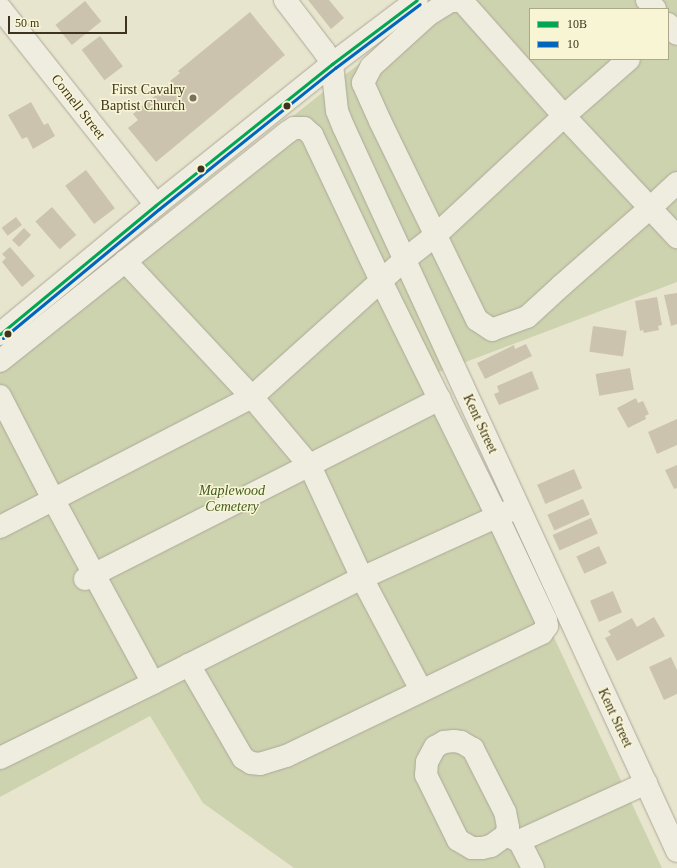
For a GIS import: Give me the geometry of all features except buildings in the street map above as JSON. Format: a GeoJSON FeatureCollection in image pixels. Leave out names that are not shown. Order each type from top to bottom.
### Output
{"type":"FeatureCollection","features":[{"type":"Feature","properties":{"kind":"street","name":"Kent Street"},"geometry":{"type":"LineString","coordinates":[[285,0],[324,51],[332,64],[337,106],[341,120],[404,260],[677,851]]}},
{"type":"Feature","properties":{"kind":"street"},"geometry":{"type":"LineString","coordinates":[[3,324],[156,205],[332,64],[416,0]]}},
{"type":"Feature","properties":{"kind":"street"},"geometry":{"type":"LineString","coordinates":[[647,0],[654,8]]}},
{"type":"Feature","properties":{"kind":"street"},"geometry":{"type":"LineString","coordinates":[[677,183],[650,208],[527,317],[492,330],[477,320],[363,83],[371,67],[428,15],[450,1],[462,1],[564,116],[650,208],[677,236]]}},
{"type":"Feature","properties":{"kind":"street","name":"Cornell Street"},"geometry":{"type":"LineString","coordinates":[[0,8],[156,205]]}},
{"type":"Feature","properties":{"kind":"street"},"geometry":{"type":"LineString","coordinates":[[669,23],[677,16]]}},
{"type":"Feature","properties":{"kind":"street"},"geometry":{"type":"LineString","coordinates":[[669,25],[677,34]]}},
{"type":"Feature","properties":{"kind":"street"},"geometry":{"type":"LineString","coordinates":[[0,527],[252,397],[404,260],[436,235],[564,116],[628,60]]}},
{"type":"Feature","properties":{"kind":"street"},"geometry":{"type":"LineString","coordinates":[[0,361],[288,132],[298,127],[308,130],[319,148],[381,281],[498,516],[546,620],[546,629],[542,633],[286,756],[260,764],[251,763],[243,758],[189,665]]}},
{"type":"Feature","properties":{"kind":"street"},"geometry":{"type":"LineString","coordinates":[[125,261],[252,397],[310,466],[362,578],[421,690]]}},
{"type":"Feature","properties":{"kind":"street"},"geometry":{"type":"LineString","coordinates":[[0,396],[53,499],[90,577],[153,683]]}},
{"type":"Feature","properties":{"kind":"street"},"geometry":{"type":"LineString","coordinates":[[90,577],[440,400]]}},
{"type":"Feature","properties":{"kind":"street"},"geometry":{"type":"LineString","coordinates":[[0,758],[362,578],[518,507]]}},
{"type":"Feature","properties":{"kind":"street"},"geometry":{"type":"LineString","coordinates":[[533,868],[513,838],[508,827],[505,812],[473,749],[461,742],[454,741],[444,742],[435,747],[427,762],[426,774],[458,840],[472,848],[491,846],[513,838],[646,783]]}},
{"type":"Feature","properties":{"kind":"green space","name":"Maplewood Cemetery"},"geometry":{"type":"Polygon","coordinates":[[[440,0],[677,0],[677,282],[431,375],[662,868],[294,868],[203,803],[150,716],[0,797],[0,347],[440,0]]]}},
{"type":"Feature","properties":{"kind":"transit line","name":"10B"},"geometry":{"type":"LineString","coordinates":[[0,334],[156,205],[332,64],[417,0]]}},
{"type":"Feature","properties":{"kind":"transit line","name":"10"},"geometry":{"type":"LineString","coordinates":[[3,338],[159,209],[335,68],[420,4]]}},
{"type":"Feature","properties":{"kind":"place","name":"First Cavalry Baptist Church"},"geometry":{"type":"Point","coordinates":[193,98]}}]}
